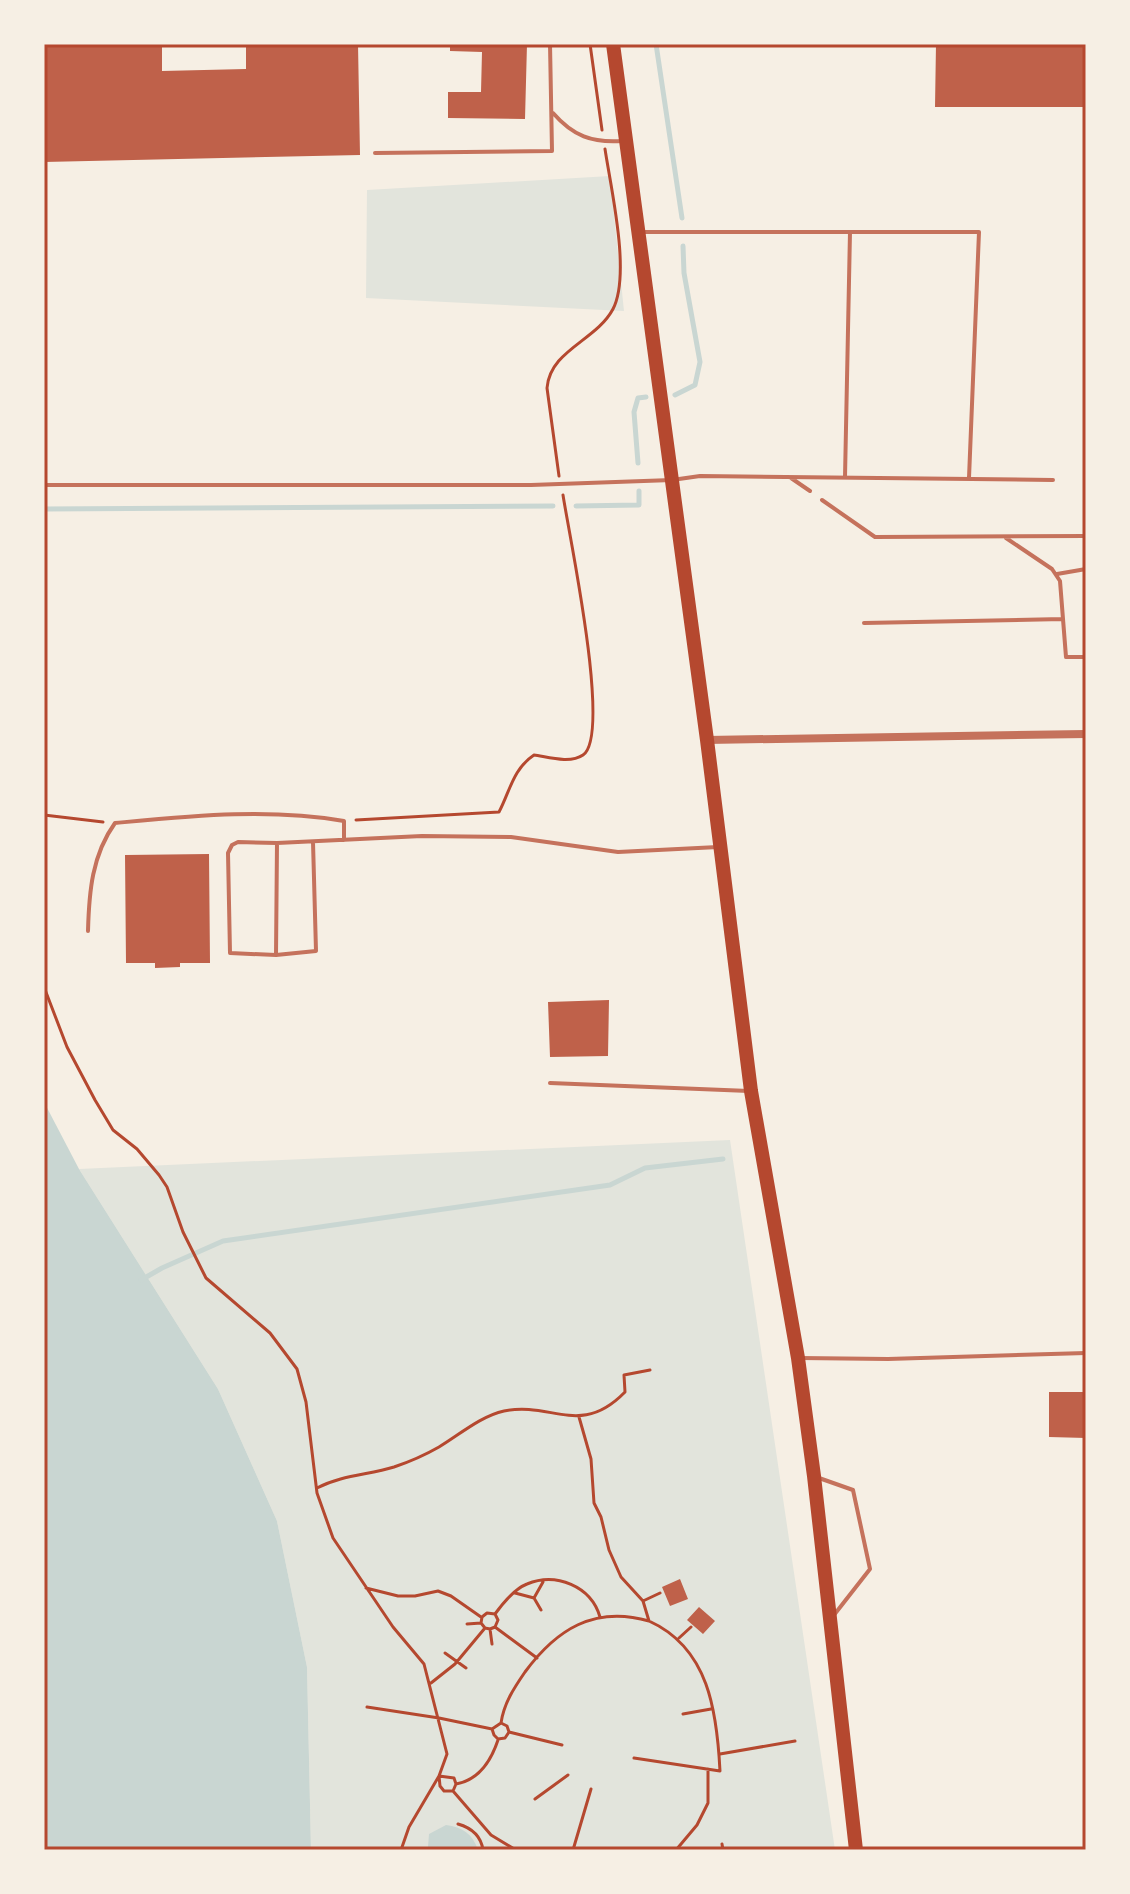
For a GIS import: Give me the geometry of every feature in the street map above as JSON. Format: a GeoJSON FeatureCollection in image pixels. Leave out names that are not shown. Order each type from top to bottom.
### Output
{"type":"FeatureCollection","features":[{"type":"Feature","properties":{"kind":"main road"},"geometry":{"type":"LineString","coordinates":[[613,44],[751,1091],[798,1358],[814,1476],[856,1850]]}},
{"type":"Feature","properties":{"kind":"street"},"geometry":{"type":"LineString","coordinates":[[707,740],[1086,734]]}},
{"type":"Feature","properties":{"kind":"lane"},"geometry":{"type":"LineString","coordinates":[[375,153],[552,151],[550,44]]}},
{"type":"Feature","properties":{"kind":"lane"},"geometry":{"type":"LineString","coordinates":[[551,111],[576,134],[604,142],[625,140]]}},
{"type":"Feature","properties":{"kind":"lane"},"geometry":{"type":"LineString","coordinates":[[639,232],[979,232],[969,478]]}},
{"type":"Feature","properties":{"kind":"lane"},"geometry":{"type":"LineString","coordinates":[[845,477],[850,232]]}},
{"type":"Feature","properties":{"kind":"lane"},"geometry":{"type":"LineString","coordinates":[[44,485],[531,485],[672,480],[700,476],[1053,480]]}},
{"type":"Feature","properties":{"kind":"lane"},"geometry":{"type":"LineString","coordinates":[[789,476],[810,491]]}},
{"type":"Feature","properties":{"kind":"lane"},"geometry":{"type":"LineString","coordinates":[[822,500],[875,537],[1086,536]]}},
{"type":"Feature","properties":{"kind":"lane"},"geometry":{"type":"LineString","coordinates":[[1004,537],[1052,569],[1060,581],[1066,657],[1086,657]]}},
{"type":"Feature","properties":{"kind":"lane"},"geometry":{"type":"LineString","coordinates":[[1055,574],[1086,569]]}},
{"type":"Feature","properties":{"kind":"lane"},"geometry":{"type":"LineString","coordinates":[[864,623],[1063,619]]}},
{"type":"Feature","properties":{"kind":"lane"},"geometry":{"type":"LineString","coordinates":[[88,931],[94,865],[101,842],[115,823],[228,814],[308,815],[344,821],[344,840]]}},
{"type":"Feature","properties":{"kind":"lane"},"geometry":{"type":"LineString","coordinates":[[313,842],[316,951],[276,955],[230,953],[228,853],[232,845],[238,842],[313,842],[422,836],[511,837],[618,852],[721,846]]}},
{"type":"Feature","properties":{"kind":"lane"},"geometry":{"type":"LineString","coordinates":[[276,955],[277,843]]}},
{"type":"Feature","properties":{"kind":"lane"},"geometry":{"type":"LineString","coordinates":[[550,1083],[751,1091]]}},
{"type":"Feature","properties":{"kind":"lane"},"geometry":{"type":"LineString","coordinates":[[798,1358],[888,1359],[1086,1353]]}},
{"type":"Feature","properties":{"kind":"lane"},"geometry":{"type":"LineString","coordinates":[[814,1476],[853,1490],[870,1569],[830,1620]]}},
{"type":"Feature","properties":{"kind":"path"},"geometry":{"type":"LineString","coordinates":[[560,479],[547,388],[548,375],[564,355],[613,309],[621,276],[590,44]]}},
{"type":"Feature","properties":{"kind":"path"},"geometry":{"type":"LineString","coordinates":[[344,821],[499,812],[514,775],[523,763],[534,755],[572,759],[583,755],[591,744],[595,719],[593,687],[562,494]]}},
{"type":"Feature","properties":{"kind":"path"},"geometry":{"type":"LineString","coordinates":[[44,815],[115,823]]}},
{"type":"Feature","properties":{"kind":"path"},"geometry":{"type":"LineString","coordinates":[[44,987],[67,1047],[95,1100],[113,1130],[137,1149],[167,1187],[183,1232],[206,1278],[270,1333],[297,1369],[306,1402],[316,1489],[333,1538],[393,1627],[424,1664],[447,1754],[439,1776],[409,1827],[401,1850]]}},
{"type":"Feature","properties":{"kind":"path"},"geometry":{"type":"LineString","coordinates":[[316,1489],[335,1479],[393,1467],[417,1457],[502,1411],[529,1410],[579,1417],[611,1406],[625,1392],[624,1375],[650,1370]]}},
{"type":"Feature","properties":{"kind":"path"},"geometry":{"type":"LineString","coordinates":[[579,1417],[591,1459],[594,1503],[601,1517],[609,1550],[621,1577],[643,1601],[649,1621]]}},
{"type":"Feature","properties":{"kind":"path"},"geometry":{"type":"LineString","coordinates":[[534,1598],[544,1581]]}},
{"type":"Feature","properties":{"kind":"path"},"geometry":{"type":"LineString","coordinates":[[495,1614],[524,1585],[544,1581],[570,1583],[592,1601],[600,1617]]}},
{"type":"Feature","properties":{"kind":"path"},"geometry":{"type":"LineString","coordinates":[[366,1588],[398,1596],[438,1591],[482,1617]]}},
{"type":"Feature","properties":{"kind":"path"},"geometry":{"type":"LineString","coordinates":[[514,1593],[534,1598],[541,1610]]}},
{"type":"Feature","properties":{"kind":"path"},"geometry":{"type":"LineString","coordinates":[[643,1601],[660,1593]]}},
{"type":"Feature","properties":{"kind":"path"},"geometry":{"type":"LineString","coordinates":[[487,1613],[495,1614],[498,1620],[495,1627],[485,1628],[481,1623],[482,1617],[487,1613]]}},
{"type":"Feature","properties":{"kind":"path"},"geometry":{"type":"LineString","coordinates":[[367,1707],[492,1729],[501,1723],[507,1700],[546,1645],[570,1628],[600,1617],[633,1617],[649,1621],[678,1639],[693,1657],[708,1685],[720,1771],[634,1758]]}},
{"type":"Feature","properties":{"kind":"path"},"geometry":{"type":"LineString","coordinates":[[498,1620],[507,1618]]}},
{"type":"Feature","properties":{"kind":"path"},"geometry":{"type":"LineString","coordinates":[[467,1624],[481,1623]]}},
{"type":"Feature","properties":{"kind":"path"},"geometry":{"type":"LineString","coordinates":[[495,1627],[537,1658]]}},
{"type":"Feature","properties":{"kind":"path"},"geometry":{"type":"LineString","coordinates":[[678,1639],[691,1627]]}},
{"type":"Feature","properties":{"kind":"path"},"geometry":{"type":"LineString","coordinates":[[431,1683],[457,1662],[485,1628]]}},
{"type":"Feature","properties":{"kind":"path"},"geometry":{"type":"LineString","coordinates":[[490,1629],[492,1644]]}},
{"type":"Feature","properties":{"kind":"path"},"geometry":{"type":"LineString","coordinates":[[445,1653],[466,1668]]}},
{"type":"Feature","properties":{"kind":"path"},"geometry":{"type":"LineString","coordinates":[[683,1714],[711,1709]]}},
{"type":"Feature","properties":{"kind":"path"},"geometry":{"type":"LineString","coordinates":[[501,1723],[507,1726],[509,1732]]}},
{"type":"Feature","properties":{"kind":"path"},"geometry":{"type":"LineString","coordinates":[[492,1729],[498,1739]]}},
{"type":"Feature","properties":{"kind":"path"},"geometry":{"type":"LineString","coordinates":[[498,1739],[505,1738],[509,1732]]}},
{"type":"Feature","properties":{"kind":"path"},"geometry":{"type":"LineString","coordinates":[[509,1732],[562,1745]]}},
{"type":"Feature","properties":{"kind":"path"},"geometry":{"type":"LineString","coordinates":[[456,1784],[477,1776],[488,1763],[498,1739]]}},
{"type":"Feature","properties":{"kind":"path"},"geometry":{"type":"LineString","coordinates":[[719,1754],[795,1741]]}},
{"type":"Feature","properties":{"kind":"path"},"geometry":{"type":"LineString","coordinates":[[676,1850],[697,1825],[708,1803],[708,1769]]}},
{"type":"Feature","properties":{"kind":"path"},"geometry":{"type":"LineString","coordinates":[[535,1799],[568,1775]]}},
{"type":"Feature","properties":{"kind":"path"},"geometry":{"type":"LineString","coordinates":[[439,1776],[454,1778],[456,1784],[453,1791]]}},
{"type":"Feature","properties":{"kind":"path"},"geometry":{"type":"LineString","coordinates":[[439,1776],[444,1791],[453,1791],[491,1835],[516,1850]]}},
{"type":"Feature","properties":{"kind":"path"},"geometry":{"type":"LineString","coordinates":[[573,1850],[591,1789]]}},
{"type":"Feature","properties":{"kind":"path"},"geometry":{"type":"LineString","coordinates":[[458,1824],[468,1827],[478,1836],[483,1850]]}},
{"type":"Feature","properties":{"kind":"path"},"geometry":{"type":"LineString","coordinates":[[478,1836],[485,1829]]}},
{"type":"Feature","properties":{"kind":"path"},"geometry":{"type":"LineString","coordinates":[[722,1844],[723,1850]]}},
{"type":"Feature","properties":{"kind":"shaded area"},"geometry":{"type":"Polygon","coordinates":[[[610,176],[624,311],[366,298],[367,190],[610,176]]]}},
{"type":"Feature","properties":{"kind":"shaded area"},"geometry":{"type":"Polygon","coordinates":[[[44,1102],[79,1169],[218,1389],[277,1521],[307,1667],[311,1850],[44,1850],[44,1102]]]}},
{"type":"Feature","properties":{"kind":"shaded area"},"geometry":{"type":"Polygon","coordinates":[[[730,1140],[835,1850],[311,1850],[307,1667],[277,1521],[218,1389],[79,1169],[730,1140]]]}},
{"type":"Feature","properties":{"kind":"shaded area"},"geometry":{"type":"Polygon","coordinates":[[[446,1825],[466,1832],[478,1850],[424,1850],[428,1847],[429,1834],[446,1825]]]}},
{"type":"Feature","properties":{"kind":"building"},"geometry":{"type":"Polygon","coordinates":[[[44,44],[162,44],[162,71],[246,69],[246,44],[358,44],[360,155],[44,162],[44,44]]]}},
{"type":"Feature","properties":{"kind":"building"},"geometry":{"type":"Polygon","coordinates":[[[450,44],[527,44],[525,119],[448,118],[448,92],[481,92],[482,52],[450,51],[450,44]]]}},
{"type":"Feature","properties":{"kind":"building"},"geometry":{"type":"Polygon","coordinates":[[[936,44],[1086,44],[1086,107],[935,107],[936,44]]]}},
{"type":"Feature","properties":{"kind":"building"},"geometry":{"type":"Polygon","coordinates":[[[209,854],[210,963],[180,963],[180,967],[155,968],[155,963],[126,963],[125,855],[209,854]]]}},
{"type":"Feature","properties":{"kind":"building"},"geometry":{"type":"Polygon","coordinates":[[[609,1000],[608,1056],[550,1057],[548,1002],[609,1000]]]}},
{"type":"Feature","properties":{"kind":"building"},"geometry":{"type":"Polygon","coordinates":[[[1049,1392],[1086,1392],[1086,1438],[1049,1437],[1049,1392]]]}},
{"type":"Feature","properties":{"kind":"building"},"geometry":{"type":"Polygon","coordinates":[[[680,1579],[688,1599],[670,1606],[662,1587],[680,1579]]]}},
{"type":"Feature","properties":{"kind":"building"},"geometry":{"type":"Polygon","coordinates":[[[699,1607],[715,1621],[703,1634],[687,1620],[699,1607]]]}},
{"type":"Feature","properties":{"kind":"waterway"},"geometry":{"type":"LineString","coordinates":[[656,44],[682,218]]}},
{"type":"Feature","properties":{"kind":"waterway"},"geometry":{"type":"LineString","coordinates":[[675,395],[695,385],[700,362],[684,273],[683,246]]}},
{"type":"Feature","properties":{"kind":"waterway"},"geometry":{"type":"LineString","coordinates":[[638,463],[634,412],[638,398],[646,397]]}},
{"type":"Feature","properties":{"kind":"waterway"},"geometry":{"type":"LineString","coordinates":[[576,506],[639,505],[639,491]]}},
{"type":"Feature","properties":{"kind":"waterway"},"geometry":{"type":"LineString","coordinates":[[44,509],[553,506]]}},
{"type":"Feature","properties":{"kind":"waterway"},"geometry":{"type":"LineString","coordinates":[[141,1280],[223,1241],[610,1185],[645,1168],[723,1159]]}}]}
